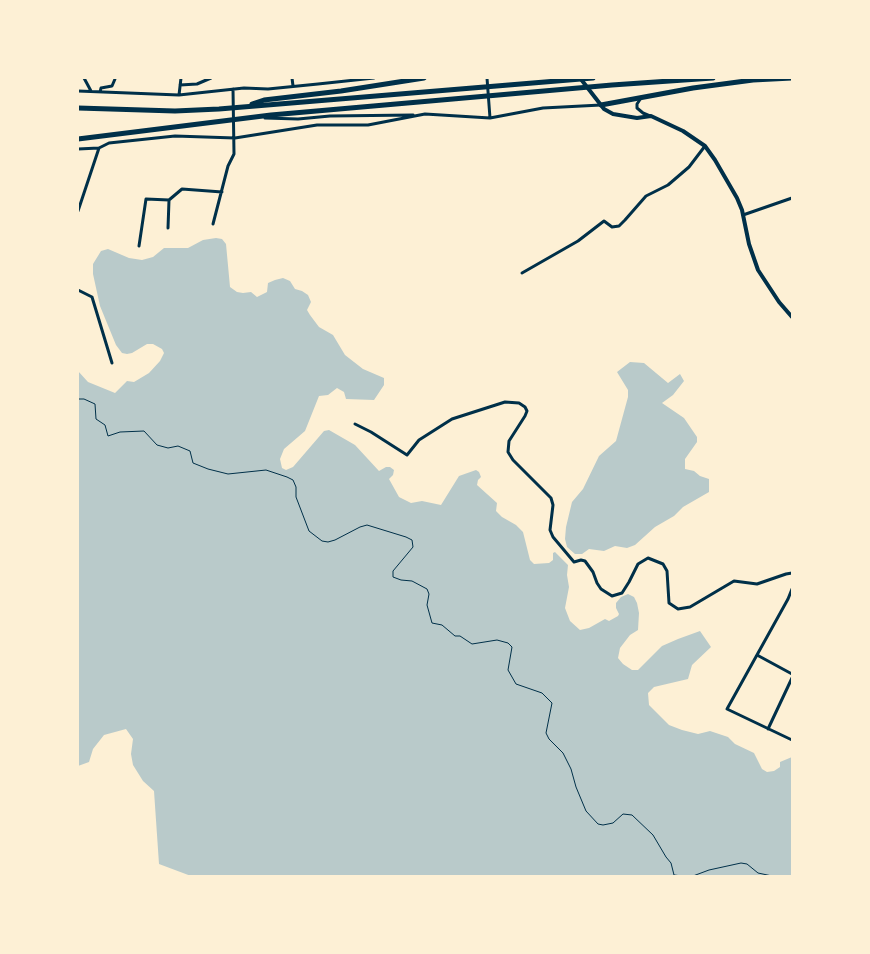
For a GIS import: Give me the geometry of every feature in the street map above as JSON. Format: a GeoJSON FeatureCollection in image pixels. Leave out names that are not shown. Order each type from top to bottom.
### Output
{"type":"FeatureCollection","features":[{"type":"Feature","properties":{"kind":"highway"},"geometry":{"type":"LineString","coordinates":[[241,107],[264,100],[341,92],[424,78]]}},
{"type":"Feature","properties":{"kind":"highway"},"geometry":{"type":"LineString","coordinates":[[78,108],[175,111],[593,78]]}},
{"type":"Feature","properties":{"kind":"highway"},"geometry":{"type":"LineString","coordinates":[[78,139],[249,118],[612,85],[713,78]]}},
{"type":"Feature","properties":{"kind":"highway"},"geometry":{"type":"LineString","coordinates":[[601,105],[753,80],[792,78]]}},
{"type":"Feature","properties":{"kind":"street"},"geometry":{"type":"LineString","coordinates":[[84,78],[91,91]]}},
{"type":"Feature","properties":{"kind":"street"},"geometry":{"type":"LineString","coordinates":[[87,82],[90,78]]}},
{"type":"Feature","properties":{"kind":"street"},"geometry":{"type":"LineString","coordinates":[[178,95],[181,78]]}},
{"type":"Feature","properties":{"kind":"street"},"geometry":{"type":"LineString","coordinates":[[180,85],[197,84],[212,78]]}},
{"type":"Feature","properties":{"kind":"street"},"geometry":{"type":"LineString","coordinates":[[292,78],[293,86]]}},
{"type":"Feature","properties":{"kind":"street"},"geometry":{"type":"LineString","coordinates":[[78,92],[178,95],[374,78]]}},
{"type":"Feature","properties":{"kind":"street"},"geometry":{"type":"LineString","coordinates":[[487,78],[490,118]]}},
{"type":"Feature","properties":{"kind":"street"},"geometry":{"type":"LineString","coordinates":[[580,78],[604,109],[612,114],[637,118],[651,116]]}},
{"type":"Feature","properties":{"kind":"street"},"geometry":{"type":"LineString","coordinates":[[100,92],[101,88],[112,86],[115,79]]}},
{"type":"Feature","properties":{"kind":"street"},"geometry":{"type":"LineString","coordinates":[[213,224],[228,166],[234,154],[233,89]]}},
{"type":"Feature","properties":{"kind":"street"},"geometry":{"type":"LineString","coordinates":[[642,97],[638,102],[637,108],[643,113],[683,131],[704,146],[715,160],[737,198],[758,270],[779,302],[792,317]]}},
{"type":"Feature","properties":{"kind":"street"},"geometry":{"type":"LineString","coordinates":[[249,118],[425,114],[490,118],[543,108],[601,105]]}},
{"type":"Feature","properties":{"kind":"street"},"geometry":{"type":"LineString","coordinates":[[78,149],[99,148],[109,143],[175,136],[235,138],[317,125],[368,125],[425,114]]}},
{"type":"Feature","properties":{"kind":"street"},"geometry":{"type":"LineString","coordinates":[[522,273],[578,241],[604,221],[612,227],[619,226],[646,196],[668,186],[682,173],[704,146]]}},
{"type":"Feature","properties":{"kind":"street"},"geometry":{"type":"LineString","coordinates":[[78,211],[99,148]]}},
{"type":"Feature","properties":{"kind":"street"},"geometry":{"type":"LineString","coordinates":[[139,246],[146,199],[169,200],[182,189],[222,192]]}},
{"type":"Feature","properties":{"kind":"street"},"geometry":{"type":"LineString","coordinates":[[743,215],[792,198]]}},
{"type":"Feature","properties":{"kind":"street"},"geometry":{"type":"LineString","coordinates":[[168,228],[169,200]]}},
{"type":"Feature","properties":{"kind":"street"},"geometry":{"type":"LineString","coordinates":[[78,290],[92,297],[112,363]]}},
{"type":"Feature","properties":{"kind":"street"},"geometry":{"type":"LineString","coordinates":[[355,424],[407,455],[419,440],[452,419],[505,402],[519,403],[525,407],[527,410],[525,416],[509,441],[508,452],[513,460],[551,498],[554,505],[550,530],[553,537],[574,562],[585,561],[593,572],[596,583],[601,589],[612,596],[622,593],[638,564],[648,558],[664,564],[667,571],[669,603],[678,609],[690,607],[734,582],[757,584],[792,573]]}},
{"type":"Feature","properties":{"kind":"street"},"geometry":{"type":"LineString","coordinates":[[792,588],[788,599],[727,709],[792,740]]}},
{"type":"Feature","properties":{"kind":"street"},"geometry":{"type":"LineString","coordinates":[[757,655],[792,674]]}},
{"type":"Feature","properties":{"kind":"street"},"geometry":{"type":"LineString","coordinates":[[768,728],[792,678]]}},
{"type":"Feature","properties":{"kind":"path"},"geometry":{"type":"LineString","coordinates":[[78,398],[94,404],[96,419],[104,425],[108,436],[120,432],[134,433],[144,431],[157,445],[168,448],[178,446],[190,451],[193,463],[208,469],[228,474],[266,470],[293,480],[296,487],[296,497],[309,531],[322,541],[328,542],[360,527],[368,526],[412,540],[413,547],[393,571],[393,577],[412,581],[427,589],[429,594],[427,605],[432,623],[442,626],[455,636],[460,636],[472,644],[497,640],[508,643],[512,647],[508,670],[516,684],[542,693],[552,703],[546,733],[549,739],[563,753],[571,769],[586,811],[598,824],[603,825],[614,823],[623,814],[632,816],[653,835],[671,862],[674,875],[682,876]]}},
{"type":"Feature","properties":{"kind":"path"},"geometry":{"type":"LineString","coordinates":[[694,876],[709,870],[741,863],[747,864],[758,873],[772,876]]}},
{"type":"Feature","properties":{"kind":"shaded area"},"geometry":{"type":"Polygon","coordinates":[[[222,239],[226,244],[230,287],[237,292],[251,292],[257,297],[267,292],[268,283],[283,278],[290,281],[295,289],[308,295],[311,302],[307,310],[310,315],[319,327],[333,335],[345,355],[363,369],[384,378],[384,385],[374,400],[346,399],[344,392],[337,388],[328,395],[319,396],[305,431],[284,449],[280,459],[282,468],[286,470],[293,467],[324,431],[329,430],[355,445],[379,471],[386,467],[394,470],[393,475],[389,479],[399,497],[411,503],[422,501],[441,505],[459,476],[476,470],[481,477],[477,485],[497,503],[496,511],[523,532],[530,560],[534,564],[549,563],[553,560],[553,553],[555,552],[568,565],[569,587],[565,608],[570,621],[580,630],[589,628],[605,619],[609,621],[618,616],[616,603],[621,597],[628,594],[634,597],[639,613],[638,630],[630,635],[620,648],[618,658],[623,664],[632,670],[638,670],[662,646],[700,631],[711,647],[692,665],[688,679],[654,687],[648,693],[649,705],[669,725],[698,734],[710,731],[728,737],[735,744],[754,753],[762,769],[767,772],[774,771],[780,767],[780,762],[792,757],[792,876],[191,876],[159,864],[154,791],[143,781],[133,765],[131,754],[133,739],[126,729],[104,735],[93,749],[89,762],[78,766],[78,371],[88,382],[115,393],[127,381],[134,382],[149,373],[160,361],[164,353],[162,349],[153,344],[147,344],[127,354],[122,353],[116,345],[100,306],[93,274],[93,264],[101,251],[108,249],[129,258],[142,260],[153,257],[164,248],[188,248],[203,240],[222,239]]]}},
{"type":"Feature","properties":{"kind":"shaded area"},"geometry":{"type":"Polygon","coordinates":[[[630,362],[644,363],[668,383],[680,374],[684,381],[673,395],[662,403],[684,418],[697,437],[697,442],[685,459],[685,469],[694,471],[700,476],[709,479],[709,492],[683,507],[674,516],[655,527],[635,545],[627,548],[615,546],[604,551],[589,549],[582,554],[575,554],[567,547],[565,539],[572,502],[583,489],[599,456],[616,441],[628,397],[628,390],[617,372],[630,362]]]}}]}
